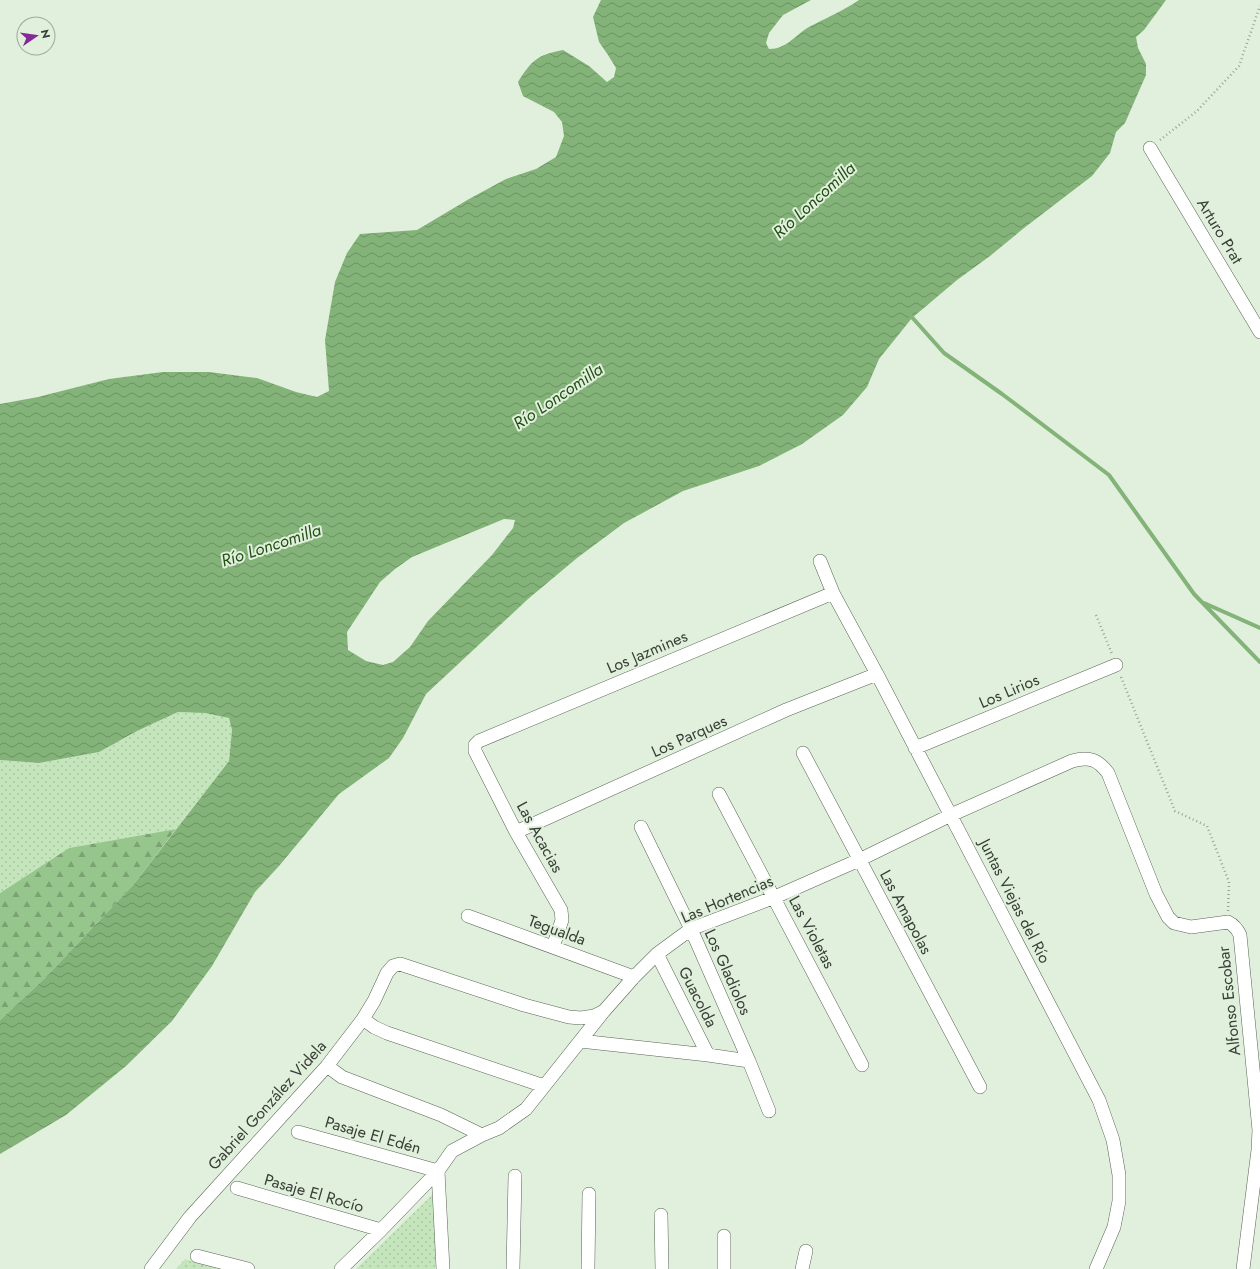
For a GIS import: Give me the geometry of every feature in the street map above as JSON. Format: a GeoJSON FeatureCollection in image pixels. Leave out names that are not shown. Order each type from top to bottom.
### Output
{"type":"FeatureCollection","features":[{"type":"Feature","properties":{"kind":"street","name":"Arturo Prat"},"geometry":{"type":"LineString","coordinates":[[1150,148],[1260,332]]}},
{"type":"Feature","properties":{"kind":"street","name":"Juntas Viejas del Río"},"geometry":{"type":"LineString","coordinates":[[820,561],[833,593],[951,815],[1099,1100],[1113,1140],[1119,1175],[1119,1201],[1114,1227],[1096,1269]]}},
{"type":"Feature","properties":{"kind":"street","name":"Los Jazmines"},"geometry":{"type":"LineString","coordinates":[[475,745],[479,741],[833,593]]}},
{"type":"Feature","properties":{"kind":"street","name":"Los Lirios"},"geometry":{"type":"LineString","coordinates":[[915,748],[1116,665]]}},
{"type":"Feature","properties":{"kind":"street","name":"Los Parques"},"geometry":{"type":"LineString","coordinates":[[516,832],[786,710],[877,674]]}},
{"type":"Feature","properties":{"kind":"street","name":"Las Acacias"},"geometry":{"type":"LineString","coordinates":[[475,745],[475,751],[516,832],[561,910],[562,920],[553,947]]}},
{"type":"Feature","properties":{"kind":"street","name":"Las Amapolas"},"geometry":{"type":"LineString","coordinates":[[803,753],[980,1087]]}},
{"type":"Feature","properties":{"kind":"street","name":"Alfonso Escobar"},"geometry":{"type":"LineString","coordinates":[[1072,761],[1081,758],[1096,761],[1102,765],[1108,773],[1156,894],[1168,917],[1174,923],[1191,927],[1228,922],[1238,930],[1241,945],[1259,1130],[1258,1150],[1243,1269]]}},
{"type":"Feature","properties":{"kind":"street","name":"Las Hortencias"},"geometry":{"type":"LineString","coordinates":[[341,1269],[381,1230],[440,1167],[452,1151],[499,1128],[526,1109],[604,1011],[634,977],[657,954],[691,929],[775,898],[859,860],[951,815],[1072,761]]}},
{"type":"Feature","properties":{"kind":"street","name":"Las Violetas"},"geometry":{"type":"LineString","coordinates":[[720,794],[862,1065]]}},
{"type":"Feature","properties":{"kind":"street","name":"Los Gladiolos"},"geometry":{"type":"LineString","coordinates":[[641,827],[691,929],[749,1061],[769,1111]]}},
{"type":"Feature","properties":{"kind":"street","name":"Tegualda"},"geometry":{"type":"LineString","coordinates":[[468,916],[634,977]]}},
{"type":"Feature","properties":{"kind":"street","name":"Guacolda"},"geometry":{"type":"LineString","coordinates":[[657,954],[708,1055]]}},
{"type":"Feature","properties":{"kind":"street","name":"Gabriel González Videla"},"geometry":{"type":"LineString","coordinates":[[151,1269],[190,1217],[327,1066],[374,1001],[393,966],[400,964],[524,1005],[569,1017],[594,1016],[604,1011]]}},
{"type":"Feature","properties":{"kind":"street"},"geometry":{"type":"LineString","coordinates":[[362,1019],[387,1033],[544,1086]]}},
{"type":"Feature","properties":{"kind":"street"},"geometry":{"type":"LineString","coordinates":[[580,1041],[749,1061]]}},
{"type":"Feature","properties":{"kind":"street"},"geometry":{"type":"LineString","coordinates":[[327,1066],[342,1077],[441,1115],[482,1135]]}},
{"type":"Feature","properties":{"kind":"street","name":"Pasaje El Edén"},"geometry":{"type":"LineString","coordinates":[[298,1132],[440,1167]]}},
{"type":"Feature","properties":{"kind":"street"},"geometry":{"type":"LineString","coordinates":[[440,1167],[443,1269]]}},
{"type":"Feature","properties":{"kind":"street"},"geometry":{"type":"LineString","coordinates":[[513,1269],[515,1176]]}},
{"type":"Feature","properties":{"kind":"street","name":"Pasaje El Rocío"},"geometry":{"type":"LineString","coordinates":[[237,1188],[381,1230]]}},
{"type":"Feature","properties":{"kind":"street"},"geometry":{"type":"LineString","coordinates":[[588,1269],[589,1194]]}},
{"type":"Feature","properties":{"kind":"street"},"geometry":{"type":"LineString","coordinates":[[661,1215],[662,1269]]}},
{"type":"Feature","properties":{"kind":"street"},"geometry":{"type":"LineString","coordinates":[[724,1236],[724,1269]]}},
{"type":"Feature","properties":{"kind":"street"},"geometry":{"type":"LineString","coordinates":[[802,1269],[806,1251]]}},
{"type":"Feature","properties":{"kind":"street"},"geometry":{"type":"LineString","coordinates":[[197,1256],[248,1269]]}},
{"type":"Feature","properties":{"kind":"path"},"geometry":{"type":"LineString","coordinates":[[1150,148],[1197,111],[1239,66],[1260,6]]}},
{"type":"Feature","properties":{"kind":"path"},"geometry":{"type":"LineString","coordinates":[[1096,615],[1175,811],[1207,826],[1229,882],[1228,922]]}},
{"type":"Feature","properties":{"kind":"shaded area"},"geometry":{"type":"Polygon","coordinates":[[[178,712],[205,713],[229,718],[232,730],[229,761],[176,829],[69,848],[0,893],[0,760],[39,763],[99,752],[137,731],[178,712]]]}},
{"type":"Feature","properties":{"kind":"shaded area"},"geometry":{"type":"Polygon","coordinates":[[[435,1192],[435,1269],[356,1269],[435,1192]]]}},
{"type":"Feature","properties":{"kind":"shaded area"},"geometry":{"type":"Polygon","coordinates":[[[185,1259],[219,1269],[176,1269],[185,1259]]]}},
{"type":"Feature","properties":{"kind":"green space"},"geometry":{"type":"Polygon","coordinates":[[[176,829],[134,884],[45,978],[0,1020],[0,893],[69,848],[176,829]]]}},
{"type":"Feature","properties":{"kind":"water","name":"Río Loncomilla"},"geometry":{"type":"Polygon","coordinates":[[[601,0],[811,0],[783,15],[769,33],[766,43],[769,49],[781,47],[804,30],[859,0],[1166,0],[1144,30],[1136,37],[1138,48],[1146,64],[1146,75],[1125,123],[1116,132],[1110,153],[1092,176],[957,280],[912,318],[879,359],[867,387],[843,415],[802,444],[759,466],[683,491],[624,523],[577,558],[528,599],[426,694],[403,738],[389,758],[339,794],[279,866],[255,892],[212,966],[172,1021],[126,1066],[66,1115],[0,1154],[0,1020],[45,978],[134,884],[229,761],[232,730],[229,718],[205,713],[178,712],[137,731],[99,752],[39,763],[0,760],[0,404],[38,397],[109,379],[163,372],[209,372],[257,378],[296,392],[317,397],[329,391],[325,340],[335,282],[347,253],[360,234],[417,230],[506,179],[536,169],[556,157],[564,136],[562,122],[554,112],[523,96],[518,82],[527,68],[536,60],[547,54],[563,50],[589,66],[607,82],[614,77],[616,68],[599,42],[593,17],[601,0]],[[504,519],[412,557],[395,569],[380,582],[347,632],[348,650],[366,661],[383,665],[393,662],[410,647],[428,621],[492,555],[513,528],[515,520],[504,519]]]}},
{"type":"Feature","properties":{"kind":"waterway"},"geometry":{"type":"LineString","coordinates":[[910,315],[944,353],[1002,394],[1109,475],[1194,594],[1260,662]]}},
{"type":"Feature","properties":{"kind":"waterway"},"geometry":{"type":"LineString","coordinates":[[1204,603],[1260,628]]}}]}
